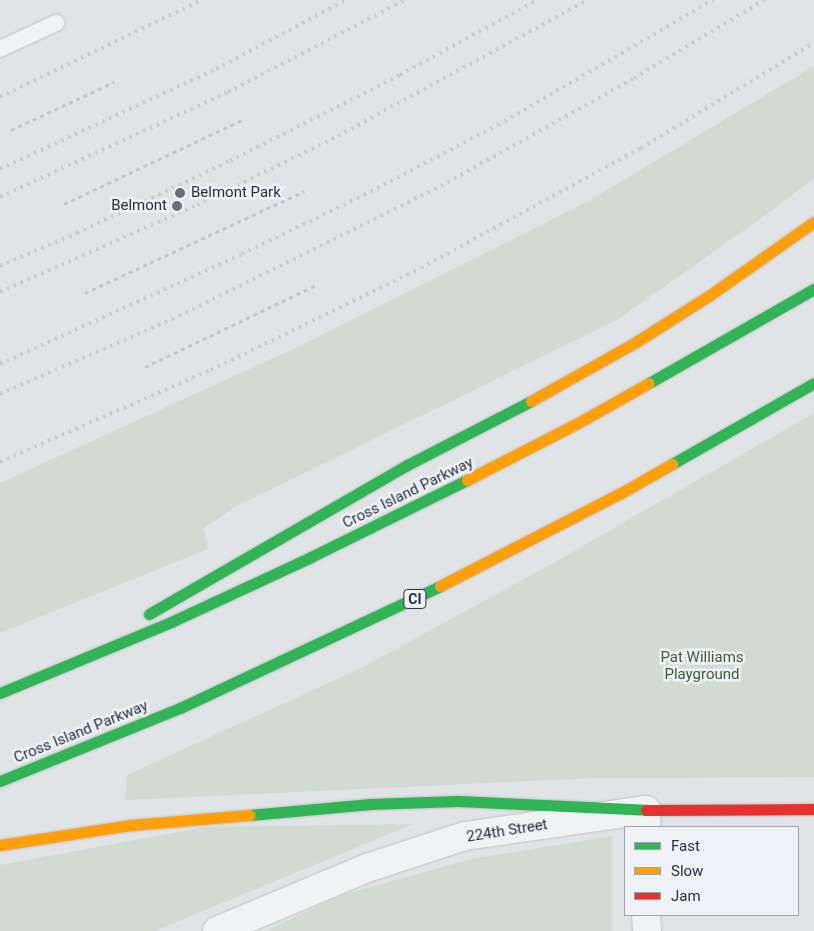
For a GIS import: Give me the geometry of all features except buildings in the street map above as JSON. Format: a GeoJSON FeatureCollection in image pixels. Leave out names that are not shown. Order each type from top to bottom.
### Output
{"type":"FeatureCollection","features":[{"type":"Feature","properties":{"kind":"main road"},"geometry":{"type":"LineString","coordinates":[[141,619],[407,465],[491,423],[636,342],[710,295],[814,222]]}},
{"type":"Feature","properties":{"kind":"main road","name":"Cross Island Parkway"},"geometry":{"type":"LineString","coordinates":[[0,694],[276,573],[444,492],[578,423],[814,289]]}},
{"type":"Feature","properties":{"kind":"main road","name":"Cross Island Parkway"},"geometry":{"type":"LineString","coordinates":[[0,781],[180,708],[403,605],[621,492],[814,383]]}},
{"type":"Feature","properties":{"kind":"main road"},"geometry":{"type":"LineString","coordinates":[[38,678],[124,629]]}},
{"type":"Feature","properties":{"kind":"main road"},"geometry":{"type":"LineString","coordinates":[[0,846],[131,826],[370,804],[458,801],[646,819]]}},
{"type":"Feature","properties":{"kind":"main road","name":"224th Street"},"geometry":{"type":"LineString","coordinates":[[646,819],[814,809]]}},
{"type":"Feature","properties":{"kind":"street","name":"224th Street"},"geometry":{"type":"LineString","coordinates":[[217,931],[367,868],[465,836],[646,819]]}},
{"type":"Feature","properties":{"kind":"street"},"geometry":{"type":"LineString","coordinates":[[646,916],[647,931]]}},
{"type":"Feature","properties":{"kind":"lane"},"geometry":{"type":"LineString","coordinates":[[0,49],[56,23]]}},
{"type":"Feature","properties":{"kind":"path"},"geometry":{"type":"LineString","coordinates":[[11,130],[114,82]]}},
{"type":"Feature","properties":{"kind":"path"},"geometry":{"type":"LineString","coordinates":[[64,204],[242,120]]}},
{"type":"Feature","properties":{"kind":"path"},"geometry":{"type":"LineString","coordinates":[[85,293],[305,191]]}},
{"type":"Feature","properties":{"kind":"path"},"geometry":{"type":"LineString","coordinates":[[145,367],[318,284]]}},
{"type":"Feature","properties":{"kind":"green space"},"geometry":{"type":"Polygon","coordinates":[[[814,66],[814,178],[777,207],[617,320],[233,508],[204,528],[208,549],[0,633],[0,483],[304,344],[592,199],[814,66]]]}},
{"type":"Feature","properties":{"kind":"green space","name":"Pat Williams Playground"},"geometry":{"type":"Polygon","coordinates":[[[814,413],[814,777],[596,778],[125,800],[127,775],[363,667],[553,563],[814,413]]]}},
{"type":"Feature","properties":{"kind":"green space"},"geometry":{"type":"Polygon","coordinates":[[[413,824],[155,931],[0,931],[0,865],[205,827],[413,824]]]}},
{"type":"Feature","properties":{"kind":"green space"},"geometry":{"type":"Polygon","coordinates":[[[612,836],[612,931],[266,931],[342,895],[471,859],[612,836]]]}},
{"type":"Feature","properties":{"kind":"railway"},"geometry":{"type":"LineString","coordinates":[[0,97],[202,0]]}},
{"type":"Feature","properties":{"kind":"railway"},"geometry":{"type":"LineString","coordinates":[[0,169],[216,69],[346,0]]}},
{"type":"Feature","properties":{"kind":"railway"},"geometry":{"type":"LineString","coordinates":[[0,197],[228,92],[405,0]]}},
{"type":"Feature","properties":{"kind":"railway"},"geometry":{"type":"LineString","coordinates":[[0,266],[77,233],[230,161],[400,75],[537,0]]}},
{"type":"Feature","properties":{"kind":"railway"},"geometry":{"type":"LineString","coordinates":[[0,292],[197,205],[338,136],[587,0]]}},
{"type":"Feature","properties":{"kind":"railway"},"geometry":{"type":"LineString","coordinates":[[0,364],[242,254],[364,195],[498,125],[713,0]]}},
{"type":"Feature","properties":{"kind":"railway"},"geometry":{"type":"LineString","coordinates":[[0,394],[179,316],[441,186],[634,78],[764,0]]}},
{"type":"Feature","properties":{"kind":"railway"},"geometry":{"type":"LineString","coordinates":[[0,462],[211,370],[421,268],[641,148],[814,43]]}},
{"type":"Feature","properties":{"kind":"traffic: fast"},"geometry":{"type":"LineString","coordinates":[[649,383],[814,289]]}},
{"type":"Feature","properties":{"kind":"traffic: fast"},"geometry":{"type":"LineString","coordinates":[[672,464],[814,383]]}},
{"type":"Feature","properties":{"kind":"traffic: fast"},"geometry":{"type":"LineString","coordinates":[[149,614],[407,465],[531,401]]}},
{"type":"Feature","properties":{"kind":"traffic: fast"},"geometry":{"type":"LineString","coordinates":[[0,693],[171,622],[311,557],[467,480]]}},
{"type":"Feature","properties":{"kind":"traffic: fast"},"geometry":{"type":"LineString","coordinates":[[0,781],[180,708],[440,586]]}},
{"type":"Feature","properties":{"kind":"traffic: fast"},"geometry":{"type":"LineString","coordinates":[[250,815],[370,804],[458,801],[646,810]]}},
{"type":"Feature","properties":{"kind":"traffic: slow"},"geometry":{"type":"LineString","coordinates":[[531,401],[636,342],[710,295],[814,222]]}},
{"type":"Feature","properties":{"kind":"traffic: slow"},"geometry":{"type":"LineString","coordinates":[[467,480],[578,423],[649,383]]}},
{"type":"Feature","properties":{"kind":"traffic: slow"},"geometry":{"type":"LineString","coordinates":[[440,586],[621,493],[672,464]]}},
{"type":"Feature","properties":{"kind":"traffic: slow"},"geometry":{"type":"LineString","coordinates":[[0,845],[131,825],[250,815]]}},
{"type":"Feature","properties":{"kind":"traffic: jam"},"geometry":{"type":"LineString","coordinates":[[646,810],[814,809]]}},
{"type":"Feature","properties":{"kind":"place","name":"Belmont Park"},"geometry":{"type":"Point","coordinates":[180,193]}},
{"type":"Feature","properties":{"kind":"place","name":"Belmont"},"geometry":{"type":"Point","coordinates":[177,206]}}]}
